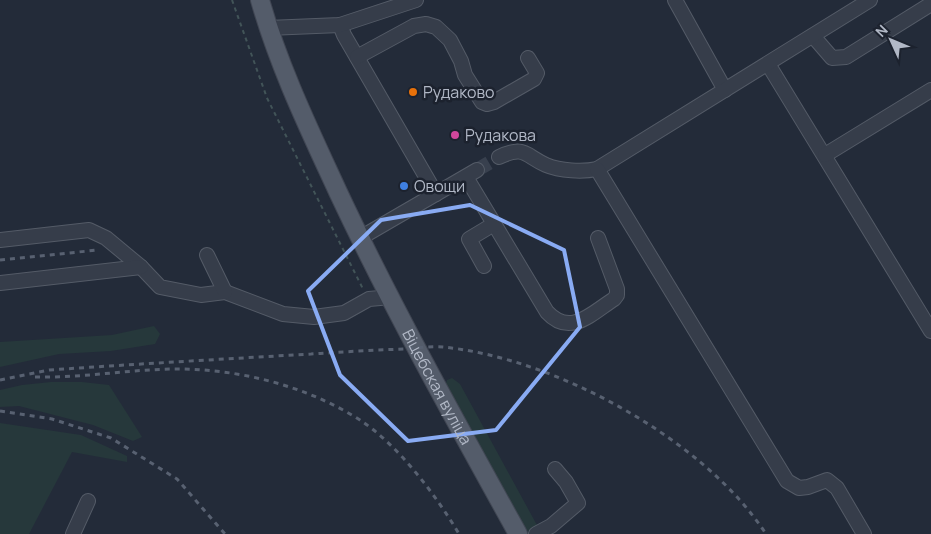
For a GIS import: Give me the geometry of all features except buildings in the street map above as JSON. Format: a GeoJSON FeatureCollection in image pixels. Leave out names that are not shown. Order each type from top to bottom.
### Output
{"type":"FeatureCollection","features":[{"type":"Feature","properties":{"kind":"main road","name":"Віцебская вуліца"},"geometry":{"type":"LineString","coordinates":[[260,0],[287,81],[360,238],[518,534]]}},
{"type":"Feature","properties":{"kind":"lane"},"geometry":{"type":"LineString","coordinates":[[268,28],[340,25],[416,0]]}},
{"type":"Feature","properties":{"kind":"lane"},"geometry":{"type":"LineString","coordinates":[[675,0],[725,90]]}},
{"type":"Feature","properties":{"kind":"lane"},"geometry":{"type":"LineString","coordinates":[[499,157],[511,152],[524,151],[547,165],[584,172],[597,169],[870,0]]}},
{"type":"Feature","properties":{"kind":"lane"},"geometry":{"type":"LineString","coordinates":[[813,36],[832,58],[846,57],[931,4]]}},
{"type":"Feature","properties":{"kind":"lane"},"geometry":{"type":"LineString","coordinates":[[357,58],[414,26],[426,24],[436,27],[450,40],[461,61],[465,75],[482,102],[487,104],[494,102],[534,79],[537,73],[528,58]]}},
{"type":"Feature","properties":{"kind":"lane"},"geometry":{"type":"LineString","coordinates":[[340,25],[357,58],[436,194]]}},
{"type":"Feature","properties":{"kind":"lane"},"geometry":{"type":"LineString","coordinates":[[768,64],[931,331]]}},
{"type":"Feature","properties":{"kind":"lane"},"geometry":{"type":"LineString","coordinates":[[825,155],[931,90]]}},
{"type":"Feature","properties":{"kind":"lane"},"geometry":{"type":"LineString","coordinates":[[597,169],[787,481],[799,488],[828,480],[837,488],[864,534]]}},
{"type":"Feature","properties":{"kind":"lane"},"geometry":{"type":"LineString","coordinates":[[360,238],[471,174],[494,224],[546,312],[554,320],[564,324],[576,323],[614,299],[617,294],[617,289],[598,238]]}},
{"type":"Feature","properties":{"kind":"lane"},"geometry":{"type":"LineString","coordinates":[[484,266],[469,239],[494,224]]}},
{"type":"Feature","properties":{"kind":"lane"},"geometry":{"type":"LineString","coordinates":[[0,240],[89,230],[106,238],[141,267],[160,287],[201,295],[225,292],[283,314],[314,317],[344,313],[369,300],[391,297]]}},
{"type":"Feature","properties":{"kind":"lane"},"geometry":{"type":"LineString","coordinates":[[207,255],[225,292]]}},
{"type":"Feature","properties":{"kind":"lane"},"geometry":{"type":"LineString","coordinates":[[0,283],[141,267]]}},
{"type":"Feature","properties":{"kind":"lane"},"geometry":{"type":"LineString","coordinates":[[536,534],[551,526],[578,503],[566,482],[555,469]]}},
{"type":"Feature","properties":{"kind":"lane"},"geometry":{"type":"LineString","coordinates":[[73,534],[88,501]]}},
{"type":"Feature","properties":{"kind":"path"},"geometry":{"type":"LineString","coordinates":[[232,0],[267,98],[369,300]]}},
{"type":"Feature","properties":{"kind":"highlighted area"},"geometry":{"type":"Polygon","coordinates":[[[470,205],[564,250],[580,327],[496,430],[408,441],[340,375],[308,291],[381,220],[470,205]]]}},
{"type":"Feature","properties":{"kind":"shaded area"},"geometry":{"type":"Polygon","coordinates":[[[154,326],[160,334],[155,344],[111,351],[59,354],[0,367],[0,342],[112,335],[154,326]]]}},
{"type":"Feature","properties":{"kind":"shaded area"},"geometry":{"type":"Polygon","coordinates":[[[452,378],[460,384],[538,527],[532,532],[528,531],[519,522],[445,387],[447,380],[452,378]]]}},
{"type":"Feature","properties":{"kind":"shaded area"},"geometry":{"type":"Polygon","coordinates":[[[51,382],[82,382],[109,385],[142,437],[133,441],[93,425],[19,406],[0,407],[0,390],[22,385],[51,382]]]}},
{"type":"Feature","properties":{"kind":"shaded area"},"geometry":{"type":"Polygon","coordinates":[[[0,423],[81,435],[127,456],[127,462],[72,452],[29,534],[0,534],[0,423]]]}},
{"type":"Feature","properties":{"kind":"tunnel"},"geometry":{"type":"LineString","coordinates":[[477,170],[499,157]]}},
{"type":"Feature","properties":{"kind":"railway"},"geometry":{"type":"LineString","coordinates":[[0,260],[98,250]]}},
{"type":"Feature","properties":{"kind":"railway"},"geometry":{"type":"LineString","coordinates":[[0,380],[49,370],[429,347],[443,347],[486,354],[532,368],[578,386],[623,409],[666,436],[705,466],[739,499],[766,534]]}},
{"type":"Feature","properties":{"kind":"railway"},"geometry":{"type":"LineString","coordinates":[[35,377],[196,369],[245,375],[293,388],[339,408],[374,430],[402,457],[428,487],[459,534]]}},
{"type":"Feature","properties":{"kind":"railway"},"geometry":{"type":"LineString","coordinates":[[0,411],[52,419],[111,438],[177,479],[225,534]]}},
{"type":"Feature","properties":{"kind":"place","name":"Рудаково"},"geometry":{"type":"Point","coordinates":[413,92]}},
{"type":"Feature","properties":{"kind":"place","name":"Рудакова"},"geometry":{"type":"Point","coordinates":[455,135]}},
{"type":"Feature","properties":{"kind":"place","name":"Овощи"},"geometry":{"type":"Point","coordinates":[404,186]}}]}
